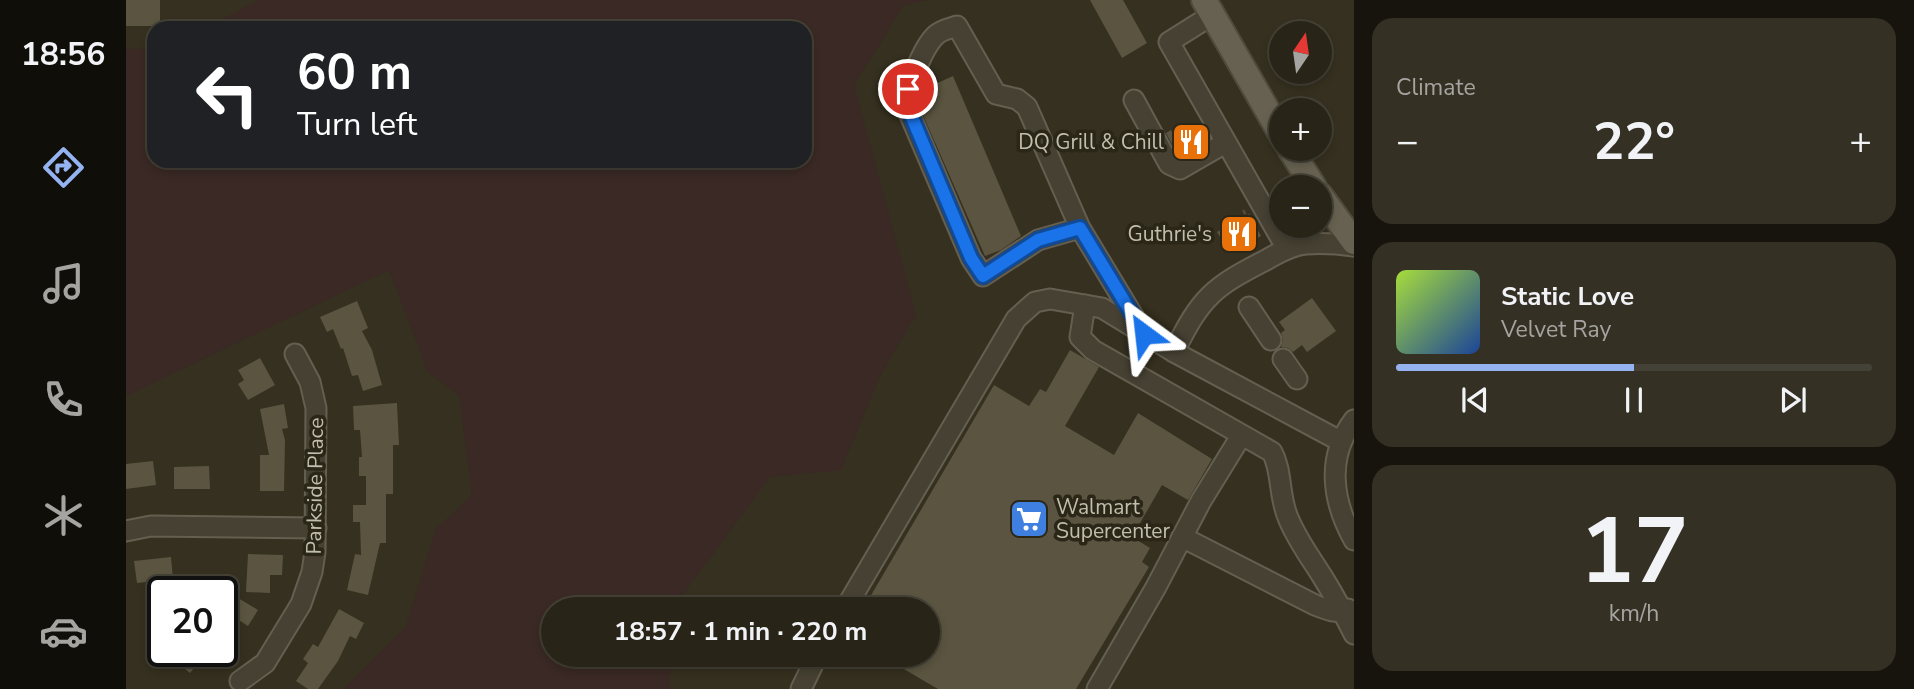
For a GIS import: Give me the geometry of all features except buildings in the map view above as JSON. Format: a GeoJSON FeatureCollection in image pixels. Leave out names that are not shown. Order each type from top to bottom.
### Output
{"type":"FeatureCollection","features":[{"type":"Feature","properties":{"kind":"main road"},"geometry":{"type":"LineString","coordinates":[[1208,7],[1269,113]]}},
{"type":"Feature","properties":{"kind":"main road"},"geometry":{"type":"LineString","coordinates":[[1332,212],[1354,244]]}},
{"type":"Feature","properties":{"kind":"street"},"geometry":{"type":"LineString","coordinates":[[1208,7],[1169,42],[1225,143],[1300,239]]}},
{"type":"Feature","properties":{"kind":"street"},"geometry":{"type":"LineString","coordinates":[[1080,228],[1038,240],[983,276],[971,258],[906,100],[908,89],[925,52],[937,34],[957,26],[996,94],[1017,99],[1027,107],[1080,228],[1144,334]]}},
{"type":"Feature","properties":{"kind":"street"},"geometry":{"type":"LineString","coordinates":[[1135,100],[1170,164],[1180,169],[1225,143]]}},
{"type":"Feature","properties":{"kind":"street"},"geometry":{"type":"LineString","coordinates":[[1174,352],[1187,326],[1210,294],[1227,281],[1300,239],[1354,244]]}},
{"type":"Feature","properties":{"kind":"street"},"geometry":{"type":"LineString","coordinates":[[852,597],[1016,319],[1035,302],[1051,299],[1102,308],[1174,352],[1340,442]]}},
{"type":"Feature","properties":{"kind":"street"},"geometry":{"type":"LineString","coordinates":[[1085,305],[1080,337],[1093,351],[1272,452],[1278,463],[1280,495],[1287,517],[1302,548],[1348,609],[1354,634]]}},
{"type":"Feature","properties":{"kind":"street"},"geometry":{"type":"LineString","coordinates":[[1249,307],[1271,341]]}},
{"type":"Feature","properties":{"kind":"street","name":"Parkside Place"},"geometry":{"type":"LineString","coordinates":[[240,681],[265,663],[301,604],[312,572],[316,527],[316,408],[310,382],[295,354]]}},
{"type":"Feature","properties":{"kind":"street"},"geometry":{"type":"LineString","coordinates":[[1283,359],[1297,379]]}},
{"type":"Feature","properties":{"kind":"street"},"geometry":{"type":"LineString","coordinates":[[1354,420],[1340,442],[1335,465],[1335,487],[1340,510],[1354,540]]}},
{"type":"Feature","properties":{"kind":"street"},"geometry":{"type":"LineString","coordinates":[[1097,689],[1241,436]]}},
{"type":"Feature","properties":{"kind":"street"},"geometry":{"type":"LineString","coordinates":[[126,531],[150,526],[316,527]]}},
{"type":"Feature","properties":{"kind":"street"},"geometry":{"type":"LineString","coordinates":[[1182,537],[1315,605],[1348,609]]}},
{"type":"Feature","properties":{"kind":"street"},"geometry":{"type":"LineString","coordinates":[[801,689],[812,667]]}},
{"type":"Feature","properties":{"kind":"path"},"geometry":{"type":"LineString","coordinates":[[1243,210],[1246,215]]}},
{"type":"Feature","properties":{"kind":"shaded area"},"geometry":{"type":"Polygon","coordinates":[[[259,0],[929,0],[904,5],[854,85],[916,315],[880,376],[841,470],[770,477],[681,597],[541,597],[541,667],[670,667],[670,689],[344,689],[406,626],[436,529],[472,495],[459,396],[428,372],[389,270],[126,396],[126,48],[147,50],[147,168],[812,168],[812,21],[218,21],[259,0]]]}},
{"type":"Feature","properties":{"kind":"place","name":"DQ Grill & Chill"},"geometry":{"type":"Point","coordinates":[1191,142]}},
{"type":"Feature","properties":{"kind":"place","name":"Guthrie's"},"geometry":{"type":"Point","coordinates":[1239,234]}},
{"type":"Feature","properties":{"kind":"place","name":"Walmart Supercenter"},"geometry":{"type":"Point","coordinates":[1029,519]}},
{"type":"Feature","properties":{"kind":"route"},"geometry":{"type":"LineString","coordinates":[[908,89],[908,108],[971,258],[983,276],[1038,240],[1080,228],[1144,334]]}}]}
